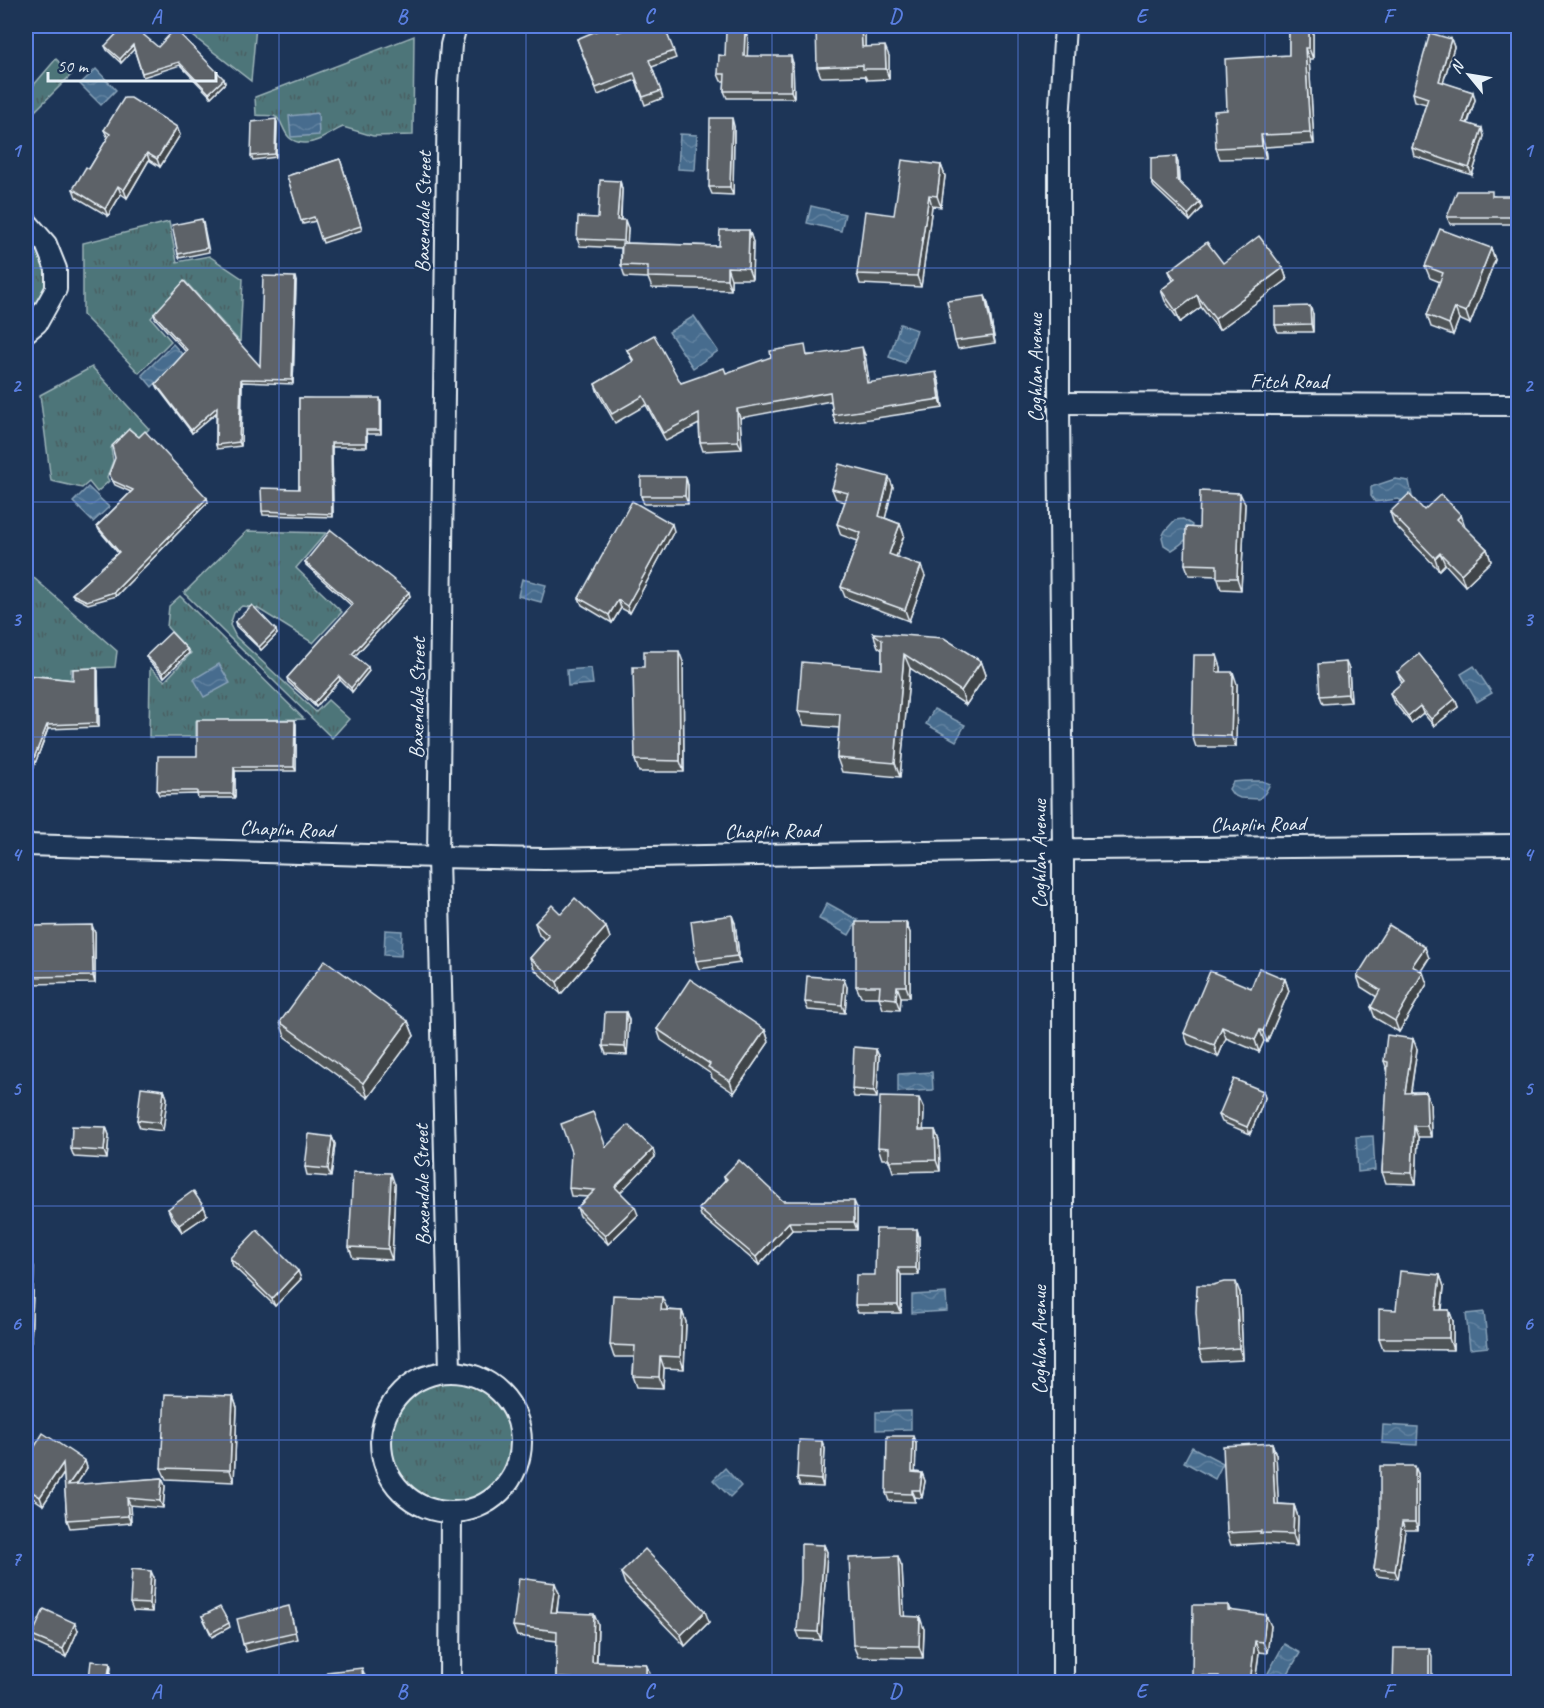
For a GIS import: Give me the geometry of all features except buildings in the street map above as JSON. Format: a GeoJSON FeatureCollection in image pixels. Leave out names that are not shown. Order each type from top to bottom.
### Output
{"type":"FeatureCollection","features":[{"type":"Feature","properties":{"kind":"street","name":"Baxendale Street"},"geometry":{"type":"LineString","coordinates":[[450,1371],[438,857],[448,84],[451,45],[456,26]]}},
{"type":"Feature","properties":{"kind":"street","name":"Coghlan Avenue"},"geometry":{"type":"LineString","coordinates":[[1063,1683],[1063,850],[1059,122],[1065,26]]}},
{"type":"Feature","properties":{"kind":"street"},"geometry":{"type":"LineString","coordinates":[[26,221],[46,244],[56,269],[56,289],[37,323],[26,332]]}},
{"type":"Feature","properties":{"kind":"street","name":"Fitch Road"},"geometry":{"type":"LineString","coordinates":[[1059,404],[1518,405]]}},
{"type":"Feature","properties":{"kind":"street","name":"Chaplin Road"},"geometry":{"type":"LineString","coordinates":[[26,845],[544,858],[1518,845]]}},
{"type":"Feature","properties":{"kind":"street"},"geometry":{"type":"LineString","coordinates":[[450,1371],[477,1376],[501,1391],[516,1414],[522,1442],[517,1469],[501,1492],[478,1508],[451,1514],[424,1509],[401,1494],[385,1471],[379,1444],[384,1416],[400,1393],[423,1377],[450,1371]]}},
{"type":"Feature","properties":{"kind":"street"},"geometry":{"type":"LineString","coordinates":[[450,1683],[451,1514]]}},
{"type":"Feature","properties":{"kind":"green space"},"geometry":{"type":"Polygon","coordinates":[[[191,26],[256,26],[251,81],[193,36],[191,26]]]}},
{"type":"Feature","properties":{"kind":"green space"},"geometry":{"type":"Polygon","coordinates":[[[414,36],[413,135],[373,136],[343,127],[319,140],[309,143],[296,142],[287,135],[278,118],[256,115],[255,97],[414,36]]]}},
{"type":"Feature","properties":{"kind":"green space"},"geometry":{"type":"Polygon","coordinates":[[[56,59],[72,74],[26,120],[26,94],[56,59]]]}},
{"type":"Feature","properties":{"kind":"green space"},"geometry":{"type":"Polygon","coordinates":[[[169,222],[177,262],[209,256],[243,279],[240,342],[185,281],[151,318],[171,341],[139,373],[83,315],[83,243],[169,222]]]}},
{"type":"Feature","properties":{"kind":"green space"},"geometry":{"type":"Polygon","coordinates":[[[26,234],[43,255],[49,274],[48,283],[43,292],[26,314],[26,234]]]}},
{"type":"Feature","properties":{"kind":"green space"},"geometry":{"type":"Polygon","coordinates":[[[92,367],[149,429],[140,438],[130,429],[111,448],[113,461],[107,477],[109,481],[97,492],[89,482],[82,488],[51,481],[40,395],[92,367]]]}},
{"type":"Feature","properties":{"kind":"green space"},"geometry":{"type":"Polygon","coordinates":[[[247,531],[326,533],[296,568],[342,612],[313,643],[257,608],[242,606],[234,613],[230,625],[236,637],[316,712],[328,700],[349,719],[332,738],[184,593],[247,531]]]}},
{"type":"Feature","properties":{"kind":"green space"},"geometry":{"type":"Polygon","coordinates":[[[26,571],[117,651],[115,667],[71,669],[71,701],[59,701],[52,677],[26,675],[26,571]]]}},
{"type":"Feature","properties":{"kind":"green space"},"geometry":{"type":"Polygon","coordinates":[[[180,596],[304,719],[196,721],[196,737],[149,737],[150,668],[165,681],[191,653],[167,627],[169,606],[180,596]]]}},
{"type":"Feature","properties":{"kind":"green space"},"geometry":{"type":"Polygon","coordinates":[[[451,1373],[478,1378],[501,1393],[516,1416],[521,1443],[516,1470],[501,1493],[478,1508],[451,1513],[424,1508],[401,1493],[386,1470],[381,1443],[386,1416],[401,1393],[424,1378],[451,1373]]]}},
{"type":"Feature","properties":{"kind":"water"},"geometry":{"type":"Polygon","coordinates":[[[96,69],[116,90],[101,105],[80,84],[96,69]]]}},
{"type":"Feature","properties":{"kind":"water"},"geometry":{"type":"Polygon","coordinates":[[[318,113],[319,135],[291,137],[289,116],[318,113]]]}},
{"type":"Feature","properties":{"kind":"water"},"geometry":{"type":"Polygon","coordinates":[[[680,134],[697,135],[695,170],[678,169],[680,134]]]}},
{"type":"Feature","properties":{"kind":"water"},"geometry":{"type":"Polygon","coordinates":[[[811,206],[845,214],[841,231],[807,223],[811,206]]]}},
{"type":"Feature","properties":{"kind":"water"},"geometry":{"type":"Polygon","coordinates":[[[694,316],[718,351],[693,368],[669,332],[694,316]]]}},
{"type":"Feature","properties":{"kind":"water"},"geometry":{"type":"Polygon","coordinates":[[[900,324],[917,330],[905,363],[889,357],[900,324]]]}},
{"type":"Feature","properties":{"kind":"water"},"geometry":{"type":"Polygon","coordinates":[[[173,344],[183,355],[152,387],[142,375],[173,344]]]}},
{"type":"Feature","properties":{"kind":"water"},"geometry":{"type":"Polygon","coordinates":[[[1395,479],[1409,481],[1412,496],[1407,503],[1398,499],[1375,502],[1371,496],[1371,487],[1395,479]]]}},
{"type":"Feature","properties":{"kind":"water"},"geometry":{"type":"Polygon","coordinates":[[[88,487],[109,507],[93,522],[73,502],[88,487]]]}},
{"type":"Feature","properties":{"kind":"water"},"geometry":{"type":"Polygon","coordinates":[[[1183,519],[1192,525],[1190,533],[1172,550],[1164,545],[1162,537],[1175,520],[1183,519]]]}},
{"type":"Feature","properties":{"kind":"water"},"geometry":{"type":"Polygon","coordinates":[[[522,579],[546,585],[541,602],[518,596],[522,579]]]}},
{"type":"Feature","properties":{"kind":"water"},"geometry":{"type":"Polygon","coordinates":[[[219,664],[230,683],[204,697],[194,679],[219,664]]]}},
{"type":"Feature","properties":{"kind":"water"},"geometry":{"type":"Polygon","coordinates":[[[1474,666],[1492,693],[1477,702],[1461,674],[1474,666]]]}},
{"type":"Feature","properties":{"kind":"water"},"geometry":{"type":"Polygon","coordinates":[[[591,668],[593,684],[568,686],[567,670],[591,668]]]}},
{"type":"Feature","properties":{"kind":"water"},"geometry":{"type":"Polygon","coordinates":[[[934,709],[965,725],[956,741],[926,724],[934,709]]]}},
{"type":"Feature","properties":{"kind":"water"},"geometry":{"type":"Polygon","coordinates":[[[1262,781],[1270,784],[1259,799],[1240,798],[1233,795],[1229,789],[1233,782],[1262,781]]]}},
{"type":"Feature","properties":{"kind":"water"},"geometry":{"type":"Polygon","coordinates":[[[827,903],[858,920],[849,935],[819,919],[827,903]]]}},
{"type":"Feature","properties":{"kind":"water"},"geometry":{"type":"Polygon","coordinates":[[[385,930],[402,931],[401,956],[384,955],[385,930]]]}},
{"type":"Feature","properties":{"kind":"water"},"geometry":{"type":"Polygon","coordinates":[[[932,1072],[933,1090],[898,1092],[898,1074],[932,1072]]]}},
{"type":"Feature","properties":{"kind":"water"},"geometry":{"type":"Polygon","coordinates":[[[1373,1136],[1375,1170],[1358,1172],[1356,1137],[1373,1136]]]}},
{"type":"Feature","properties":{"kind":"water"},"geometry":{"type":"Polygon","coordinates":[[[946,1293],[947,1311],[912,1313],[912,1295],[946,1293]]]}},
{"type":"Feature","properties":{"kind":"water"},"geometry":{"type":"Polygon","coordinates":[[[1484,1312],[1488,1347],[1470,1349],[1466,1314],[1484,1312]]]}},
{"type":"Feature","properties":{"kind":"water"},"geometry":{"type":"Polygon","coordinates":[[[911,1411],[911,1429],[876,1430],[876,1412],[911,1411]]]}},
{"type":"Feature","properties":{"kind":"water"},"geometry":{"type":"Polygon","coordinates":[[[1383,1425],[1418,1427],[1417,1445],[1382,1443],[1383,1425]]]}},
{"type":"Feature","properties":{"kind":"water"},"geometry":{"type":"Polygon","coordinates":[[[1192,1447],[1223,1463],[1215,1479],[1184,1462],[1192,1447]]]}},
{"type":"Feature","properties":{"kind":"water"},"geometry":{"type":"Polygon","coordinates":[[[725,1468],[741,1486],[730,1497],[713,1480],[725,1468]]]}},
{"type":"Feature","properties":{"kind":"water"},"geometry":{"type":"Polygon","coordinates":[[[1284,1644],[1300,1653],[1283,1682],[1267,1675],[1284,1644]]]}}]}
